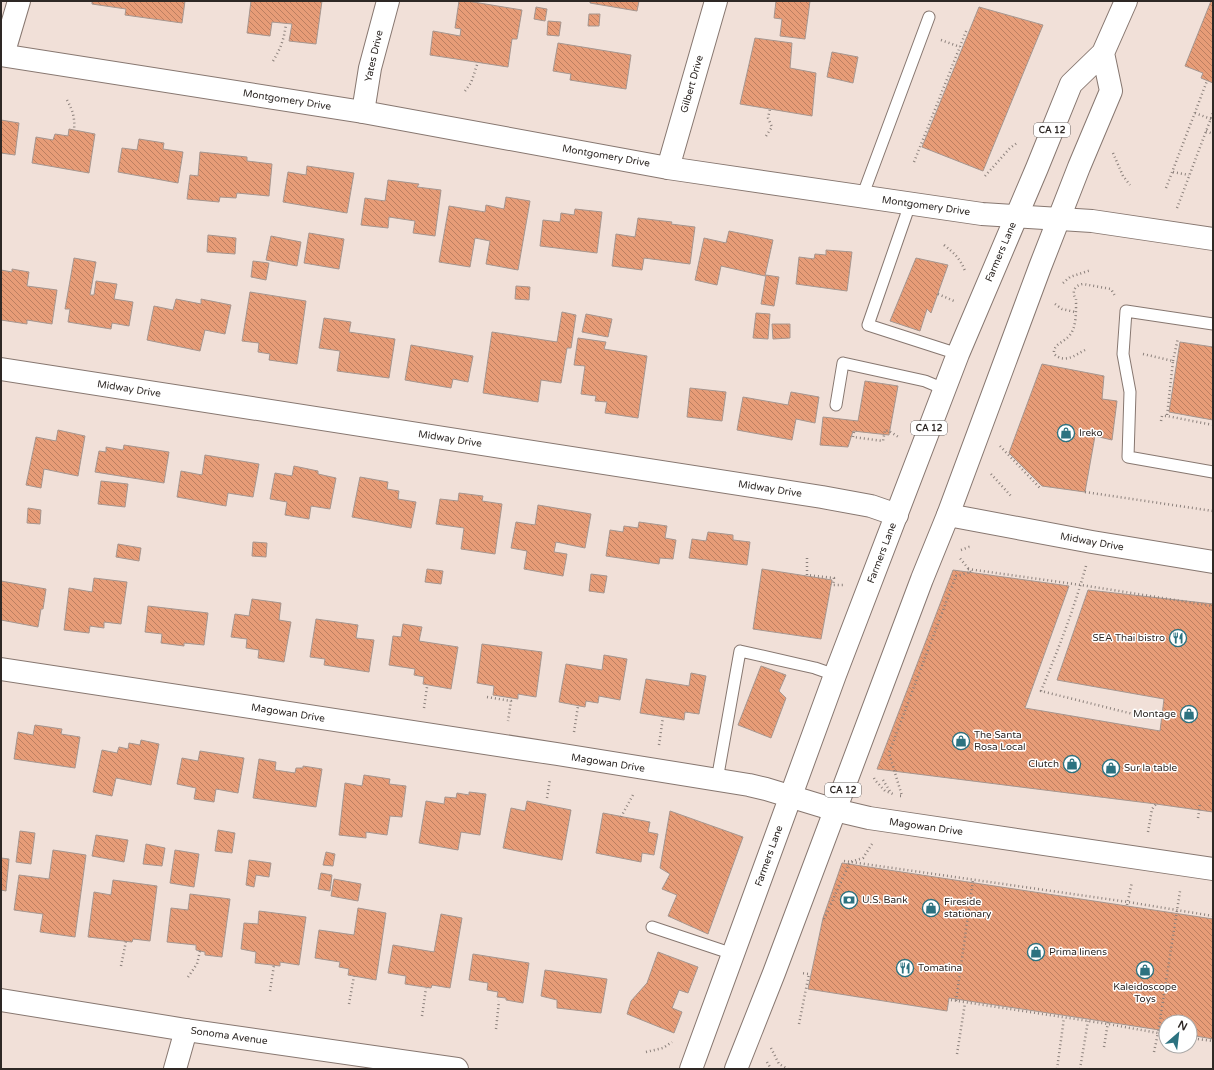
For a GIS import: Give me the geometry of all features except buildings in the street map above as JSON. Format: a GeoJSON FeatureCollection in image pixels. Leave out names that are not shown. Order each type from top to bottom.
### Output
{"type":"FeatureCollection","features":[{"type":"Feature","properties":{"kind":"main road"},"geometry":{"type":"LineString","coordinates":[[2,55],[18,1]]}},
{"type":"Feature","properties":{"kind":"main road","name":"Yates Drive"},"geometry":{"type":"LineString","coordinates":[[363,112],[370,68],[388,1]]}},
{"type":"Feature","properties":{"kind":"main road","name":"Gilbert Drive"},"geometry":{"type":"LineString","coordinates":[[668,168],[716,1]]}},
{"type":"Feature","properties":{"kind":"main road","name":"Farmers Lane"},"geometry":{"type":"LineString","coordinates":[[690,1069],[734,954],[835,675],[958,354],[1071,84],[1103,53],[1126,1]]}},
{"type":"Feature","properties":{"kind":"main road","name":"CA 12"},"geometry":{"type":"LineString","coordinates":[[736,1069],[774,973],[1059,220],[1111,91],[1103,53]]}},
{"type":"Feature","properties":{"kind":"main road","name":"Montgomery Drive"},"geometry":{"type":"LineString","coordinates":[[2,55],[363,112],[668,168],[982,214],[1092,221],[1213,239]]}},
{"type":"Feature","properties":{"kind":"main road","name":"Midway Drive"},"geometry":{"type":"LineString","coordinates":[[1,370],[822,497],[871,506],[897,515]]}},
{"type":"Feature","properties":{"kind":"main road","name":"Midway Drive"},"geometry":{"type":"LineString","coordinates":[[948,515],[1092,542],[1213,562]]}},
{"type":"Feature","properties":{"kind":"main road","name":"Magowan Drive"},"geometry":{"type":"LineString","coordinates":[[1,669],[717,780],[766,789],[835,810],[869,818],[1213,869]]}},
{"type":"Feature","properties":{"kind":"main road","name":"Sonoma Avenue"},"geometry":{"type":"LineString","coordinates":[[1,1000],[186,1030],[457,1069]]}},
{"type":"Feature","properties":{"kind":"main road"},"geometry":{"type":"LineString","coordinates":[[175,1069],[186,1030]]}},
{"type":"Feature","properties":{"kind":"lane"},"geometry":{"type":"LineString","coordinates":[[862,197],[929,17]]}},
{"type":"Feature","properties":{"kind":"lane"},"geometry":{"type":"LineString","coordinates":[[910,204],[868,325],[958,354]]}},
{"type":"Feature","properties":{"kind":"lane"},"geometry":{"type":"LineString","coordinates":[[1213,324],[1126,311],[1123,354],[1130,392],[1128,457],[1213,472]]}},
{"type":"Feature","properties":{"kind":"lane"},"geometry":{"type":"LineString","coordinates":[[836,405],[843,363],[925,381],[944,389]]}},
{"type":"Feature","properties":{"kind":"lane"},"geometry":{"type":"LineString","coordinates":[[717,780],[740,651],[815,668],[835,675]]}},
{"type":"Feature","properties":{"kind":"lane"},"geometry":{"type":"LineString","coordinates":[[652,927],[734,954]]}},
{"type":"Feature","properties":{"kind":"path"},"geometry":{"type":"LineString","coordinates":[[273,61],[280,50],[286,24]]}},
{"type":"Feature","properties":{"kind":"path"},"geometry":{"type":"LineString","coordinates":[[914,162],[967,30]]}},
{"type":"Feature","properties":{"kind":"path"},"geometry":{"type":"LineString","coordinates":[[952,44],[960,47]]}},
{"type":"Feature","properties":{"kind":"path"},"geometry":{"type":"LineString","coordinates":[[465,91],[476,72],[478,62]]}},
{"type":"Feature","properties":{"kind":"path"},"geometry":{"type":"LineString","coordinates":[[1166,188],[1207,81]]}},
{"type":"Feature","properties":{"kind":"path"},"geometry":{"type":"LineString","coordinates":[[67,100],[73,112],[75,122],[74,130]]}},
{"type":"Feature","properties":{"kind":"path"},"geometry":{"type":"LineString","coordinates":[[766,136],[772,127],[768,118],[770,109]]}},
{"type":"Feature","properties":{"kind":"path"},"geometry":{"type":"LineString","coordinates":[[1196,113],[1211,119]]}},
{"type":"Feature","properties":{"kind":"path"},"geometry":{"type":"LineString","coordinates":[[1167,232],[1213,113]]}},
{"type":"Feature","properties":{"kind":"path"},"geometry":{"type":"LineString","coordinates":[[1206,131],[1213,134]]}},
{"type":"Feature","properties":{"kind":"path"},"geometry":{"type":"LineString","coordinates":[[985,176],[1010,148],[1017,144]]}},
{"type":"Feature","properties":{"kind":"path"},"geometry":{"type":"LineString","coordinates":[[1113,152],[1123,176],[1130,185]]}},
{"type":"Feature","properties":{"kind":"path"},"geometry":{"type":"LineString","coordinates":[[1173,172],[1189,175]]}},
{"type":"Feature","properties":{"kind":"path"},"geometry":{"type":"LineString","coordinates":[[944,245],[962,262],[966,276]]}},
{"type":"Feature","properties":{"kind":"path"},"geometry":{"type":"LineString","coordinates":[[1063,283],[1070,277],[1091,270]]}},
{"type":"Feature","properties":{"kind":"path"},"geometry":{"type":"LineString","coordinates":[[1085,350],[1066,359],[1057,357],[1054,354],[1055,346],[1070,335],[1075,320],[1076,299],[1074,292],[1076,287],[1080,284],[1084,284],[1111,289],[1126,311]]}},
{"type":"Feature","properties":{"kind":"path"},"geometry":{"type":"LineString","coordinates":[[938,294],[957,302]]}},
{"type":"Feature","properties":{"kind":"path"},"geometry":{"type":"LineString","coordinates":[[1055,304],[1062,309],[1076,312]]}},
{"type":"Feature","properties":{"kind":"path"},"geometry":{"type":"LineString","coordinates":[[1141,353],[1173,361],[1167,416]]}},
{"type":"Feature","properties":{"kind":"path"},"geometry":{"type":"LineString","coordinates":[[1162,421],[1162,416],[1167,416],[1213,425]]}},
{"type":"Feature","properties":{"kind":"path"},"geometry":{"type":"LineString","coordinates":[[854,432],[853,437],[883,441],[885,430],[890,431],[904,440]]}},
{"type":"Feature","properties":{"kind":"path"},"geometry":{"type":"LineString","coordinates":[[1000,446],[1040,488]]}},
{"type":"Feature","properties":{"kind":"path"},"geometry":{"type":"LineString","coordinates":[[991,473],[1011,496]]}},
{"type":"Feature","properties":{"kind":"path"},"geometry":{"type":"LineString","coordinates":[[1084,492],[1213,511]]}},
{"type":"Feature","properties":{"kind":"path"},"geometry":{"type":"LineString","coordinates":[[1092,542],[1062,641],[1041,692],[1149,718]]}},
{"type":"Feature","properties":{"kind":"path"},"geometry":{"type":"LineString","coordinates":[[960,551],[969,547],[975,547]]}},
{"type":"Feature","properties":{"kind":"path"},"geometry":{"type":"LineString","coordinates":[[891,793],[883,780],[880,786],[885,791],[891,793],[902,796],[889,753],[956,576],[971,572],[956,554]]}},
{"type":"Feature","properties":{"kind":"path"},"geometry":{"type":"LineString","coordinates":[[808,558],[807,574],[834,578],[833,585],[844,585]]}},
{"type":"Feature","properties":{"kind":"path"},"geometry":{"type":"LineString","coordinates":[[968,569],[1213,606]]}},
{"type":"Feature","properties":{"kind":"path"},"geometry":{"type":"LineString","coordinates":[[424,711],[427,687]]}},
{"type":"Feature","properties":{"kind":"path"},"geometry":{"type":"LineString","coordinates":[[487,697],[511,701],[507,724]]}},
{"type":"Feature","properties":{"kind":"path"},"geometry":{"type":"LineString","coordinates":[[574,734],[578,706]]}},
{"type":"Feature","properties":{"kind":"path"},"geometry":{"type":"LineString","coordinates":[[658,747],[663,717]]}},
{"type":"Feature","properties":{"kind":"path"},"geometry":{"type":"LineString","coordinates":[[546,798],[550,775]]}},
{"type":"Feature","properties":{"kind":"path"},"geometry":{"type":"LineString","coordinates":[[621,817],[636,789]]}},
{"type":"Feature","properties":{"kind":"path"},"geometry":{"type":"LineString","coordinates":[[1198,818],[1200,803]]}},
{"type":"Feature","properties":{"kind":"path"},"geometry":{"type":"LineString","coordinates":[[1148,832],[1152,810],[1156,804]]}},
{"type":"Feature","properties":{"kind":"path"},"geometry":{"type":"LineString","coordinates":[[821,924],[850,862],[863,858],[874,840]]}},
{"type":"Feature","properties":{"kind":"path"},"geometry":{"type":"LineString","coordinates":[[850,862],[1213,916]]}},
{"type":"Feature","properties":{"kind":"path"},"geometry":{"type":"LineString","coordinates":[[956,1001],[973,880]]}},
{"type":"Feature","properties":{"kind":"path"},"geometry":{"type":"LineString","coordinates":[[1128,904],[1132,881]]}},
{"type":"Feature","properties":{"kind":"path"},"geometry":{"type":"LineString","coordinates":[[1161,1014],[1181,886]]}},
{"type":"Feature","properties":{"kind":"path"},"geometry":{"type":"LineString","coordinates":[[121,966],[126,941]]}},
{"type":"Feature","properties":{"kind":"path"},"geometry":{"type":"LineString","coordinates":[[188,977],[197,964],[200,951]]}},
{"type":"Feature","properties":{"kind":"path"},"geometry":{"type":"LineString","coordinates":[[270,991],[274,966]]}},
{"type":"Feature","properties":{"kind":"path"},"geometry":{"type":"LineString","coordinates":[[799,972],[808,974],[799,1024]]}},
{"type":"Feature","properties":{"kind":"path"},"geometry":{"type":"LineString","coordinates":[[348,1004],[354,976]]}},
{"type":"Feature","properties":{"kind":"path"},"geometry":{"type":"LineString","coordinates":[[422,1016],[426,988]]}},
{"type":"Feature","properties":{"kind":"path"},"geometry":{"type":"LineString","coordinates":[[951,1000],[1064,1018],[1108,1023],[1158,1033],[1154,1052]]}},
{"type":"Feature","properties":{"kind":"path"},"geometry":{"type":"LineString","coordinates":[[496,1029],[500,1002]]}},
{"type":"Feature","properties":{"kind":"path"},"geometry":{"type":"LineString","coordinates":[[957,1054],[965,1003]]}},
{"type":"Feature","properties":{"kind":"path"},"geometry":{"type":"LineString","coordinates":[[1057,1069],[1064,1018]]}},
{"type":"Feature","properties":{"kind":"path"},"geometry":{"type":"LineString","coordinates":[[1080,1069],[1088,1021]]}},
{"type":"Feature","properties":{"kind":"path"},"geometry":{"type":"LineString","coordinates":[[1104,1047],[1108,1023]]}},
{"type":"Feature","properties":{"kind":"path"},"geometry":{"type":"LineString","coordinates":[[646,1052],[663,1048],[675,1039]]}},
{"type":"Feature","properties":{"kind":"path"},"geometry":{"type":"LineString","coordinates":[[1198,1039],[1213,1041]]}},
{"type":"Feature","properties":{"kind":"path"},"geometry":{"type":"LineString","coordinates":[[768,1053],[770,1046],[779,1064],[788,1069]]}},
{"type":"Feature","properties":{"kind":"path"},"geometry":{"type":"LineString","coordinates":[[766,1061],[771,1069]]}},
{"type":"Feature","properties":{"kind":"place","name":"Ireko"},"geometry":{"type":"Point","coordinates":[1066,433]}},
{"type":"Feature","properties":{"kind":"place","name":"SEA Thai bistro"},"geometry":{"type":"Point","coordinates":[1178,638]}},
{"type":"Feature","properties":{"kind":"place","name":"Montage"},"geometry":{"type":"Point","coordinates":[1189,714]}},
{"type":"Feature","properties":{"kind":"place","name":"The Santa Rosa Local"},"geometry":{"type":"Point","coordinates":[961,741]}},
{"type":"Feature","properties":{"kind":"place","name":"Clutch"},"geometry":{"type":"Point","coordinates":[1072,764]}},
{"type":"Feature","properties":{"kind":"place","name":"Sur la table"},"geometry":{"type":"Point","coordinates":[1111,768]}},
{"type":"Feature","properties":{"kind":"place","name":"U.S. Bank"},"geometry":{"type":"Point","coordinates":[849,900]}},
{"type":"Feature","properties":{"kind":"place","name":"Fireside stationary"},"geometry":{"type":"Point","coordinates":[931,908]}},
{"type":"Feature","properties":{"kind":"place","name":"Prima linens"},"geometry":{"type":"Point","coordinates":[1036,952]}},
{"type":"Feature","properties":{"kind":"place","name":"Tomatina"},"geometry":{"type":"Point","coordinates":[905,968]}},
{"type":"Feature","properties":{"kind":"place","name":"Kaleidoscope Toys"},"geometry":{"type":"Point","coordinates":[1145,970]}}]}
